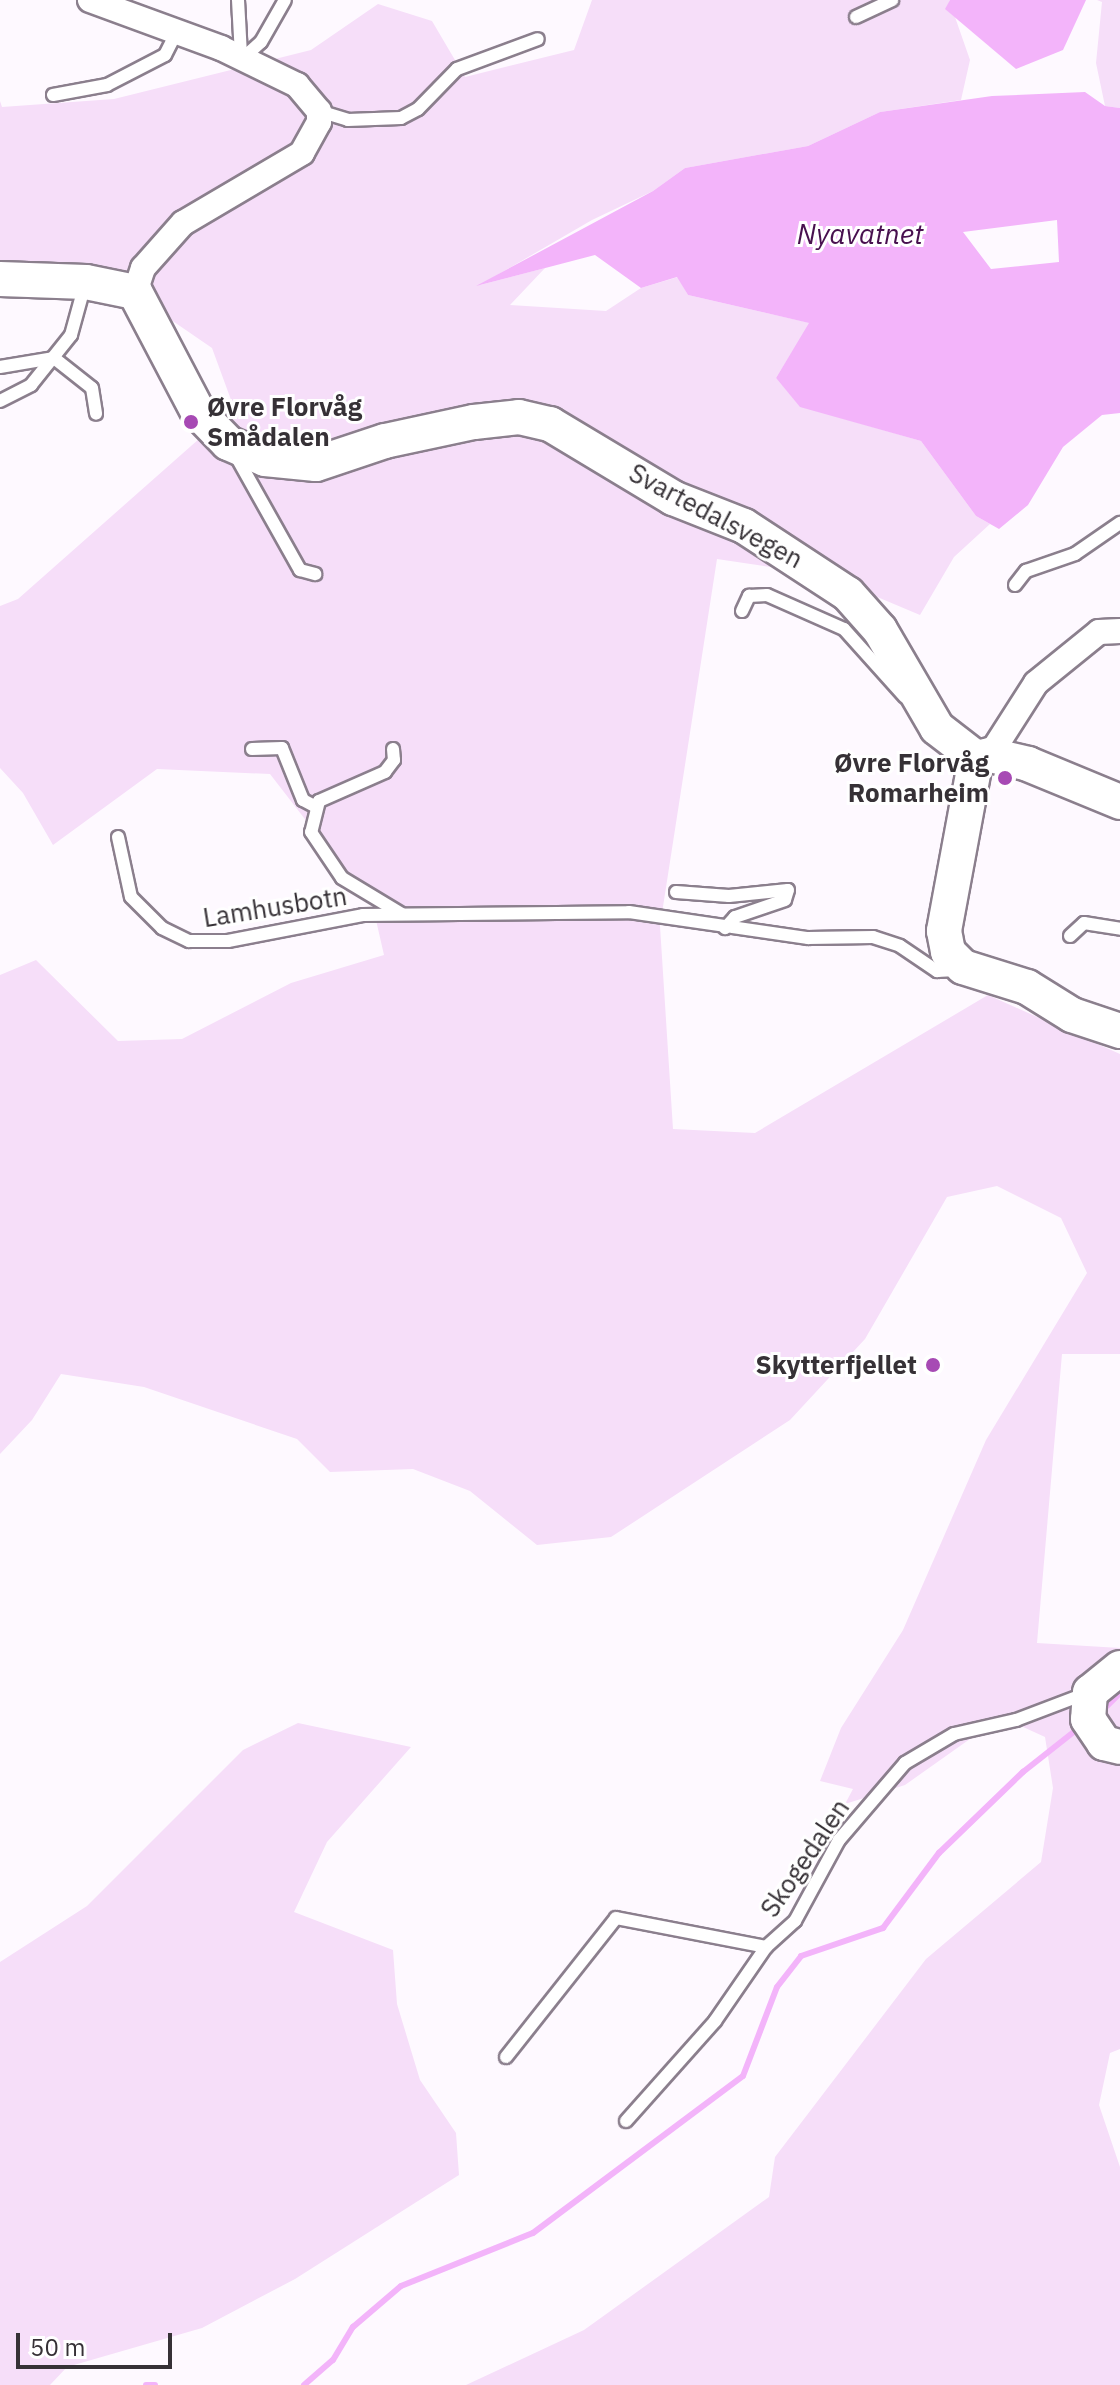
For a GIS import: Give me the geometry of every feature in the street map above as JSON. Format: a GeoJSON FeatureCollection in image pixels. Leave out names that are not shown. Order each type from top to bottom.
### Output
{"type":"FeatureCollection","features":[{"type":"Feature","properties":{"kind":"street"},"geometry":{"type":"LineString","coordinates":[[0,279],[86,282],[135,292],[143,268],[183,223],[302,153],[319,122],[319,111],[297,85],[178,30],[90,0]]}},
{"type":"Feature","properties":{"kind":"street","name":"Svartedalsvegen"},"geometry":{"type":"LineString","coordinates":[[135,292],[198,412],[228,443],[280,463],[316,464],[385,441],[474,422],[519,417],[550,424],[673,498],[744,526],[848,594],[880,630],[918,701],[937,728],[983,757]]}},
{"type":"Feature","properties":{"kind":"street"},"geometry":{"type":"LineString","coordinates":[[1120,617],[1110,632],[1036,683],[983,757],[944,931],[948,952],[963,967],[1027,987],[1072,1015],[1120,1031]]}},
{"type":"Feature","properties":{"kind":"street"},"geometry":{"type":"LineString","coordinates":[[983,757],[1028,764],[1120,802]]}},
{"type":"Feature","properties":{"kind":"street"},"geometry":{"type":"LineString","coordinates":[[1120,1668],[1090,1692],[1090,1727],[1104,1743],[1120,1747]]}},
{"type":"Feature","properties":{"kind":"lane"},"geometry":{"type":"LineString","coordinates":[[238,0],[242,59]]}},
{"type":"Feature","properties":{"kind":"lane"},"geometry":{"type":"LineString","coordinates":[[242,59],[261,42],[285,0]]}},
{"type":"Feature","properties":{"kind":"lane"},"geometry":{"type":"LineString","coordinates":[[856,17],[892,0]]}},
{"type":"Feature","properties":{"kind":"lane"},"geometry":{"type":"LineString","coordinates":[[53,95],[107,85],[165,55],[178,30]]}},
{"type":"Feature","properties":{"kind":"lane"},"geometry":{"type":"LineString","coordinates":[[319,111],[348,120],[401,118],[418,109],[457,69],[538,39]]}},
{"type":"Feature","properties":{"kind":"lane"},"geometry":{"type":"LineString","coordinates":[[0,401],[31,385],[54,358],[74,327],[86,282]]}},
{"type":"Feature","properties":{"kind":"lane"},"geometry":{"type":"LineString","coordinates":[[0,367],[54,358],[92,388],[96,414]]}},
{"type":"Feature","properties":{"kind":"lane","name":"Svartedalsvegen"},"geometry":{"type":"LineString","coordinates":[[228,443],[300,570],[315,574]]}},
{"type":"Feature","properties":{"kind":"lane"},"geometry":{"type":"LineString","coordinates":[[1015,585],[1026,571],[1075,554],[1120,523]]}},
{"type":"Feature","properties":{"kind":"lane","name":"Svartedalsvegen"},"geometry":{"type":"LineString","coordinates":[[742,611],[749,596],[767,595],[844,629],[898,693],[918,701]]}},
{"type":"Feature","properties":{"kind":"lane"},"geometry":{"type":"LineString","coordinates":[[252,749],[282,748],[303,800],[316,807],[325,796],[385,772],[394,760],[393,749]]}},
{"type":"Feature","properties":{"kind":"lane","name":"Lamhusbotn"},"geometry":{"type":"LineString","coordinates":[[316,807],[311,832],[342,878],[377,903],[408,916]]}},
{"type":"Feature","properties":{"kind":"lane","name":"Lamhusbotn"},"geometry":{"type":"LineString","coordinates":[[118,837],[131,897],[162,928],[189,941],[228,941],[363,915],[629,912],[808,938],[873,937],[900,946],[937,971],[963,967]]}},
{"type":"Feature","properties":{"kind":"lane"},"geometry":{"type":"LineString","coordinates":[[676,892],[729,896],[788,890],[785,900],[735,917],[725,928]]}},
{"type":"Feature","properties":{"kind":"lane"},"geometry":{"type":"LineString","coordinates":[[1070,936],[1084,923],[1120,929]]}},
{"type":"Feature","properties":{"kind":"lane","name":"Skogedalen"},"geometry":{"type":"LineString","coordinates":[[626,2121],[715,2021],[766,1947],[795,1921],[839,1840],[905,1763],[954,1734],[1016,1720],[1090,1692]]}},
{"type":"Feature","properties":{"kind":"lane","name":"Skogedalen"},"geometry":{"type":"LineString","coordinates":[[506,2057],[616,1918],[766,1947]]}},
{"type":"Feature","properties":{"kind":"shaded area"},"geometry":{"type":"Polygon","coordinates":[[[592,0],[950,0],[946,9],[955,17],[970,60],[961,100],[880,112],[808,146],[685,168],[653,191],[592,220],[480,285],[545,268],[510,305],[606,311],[641,288],[678,277],[688,295],[810,323],[776,378],[800,406],[921,441],[976,516],[990,524],[954,557],[920,615],[825,575],[717,559],[660,926],[673,1129],[755,1133],[988,995],[1120,1054],[1120,1354],[1062,1354],[1037,1643],[1120,1648],[1120,2049],[1110,2053],[1099,2105],[1120,2167],[1120,2385],[466,2385],[584,2330],[769,2197],[775,2157],[926,1959],[1041,1862],[1053,1788],[1045,1737],[1001,1717],[905,1785],[845,1804],[853,1789],[820,1781],[841,1728],[903,1630],[986,1440],[1087,1273],[1061,1218],[997,1186],[947,1197],[865,1339],[790,1420],[611,1537],[537,1545],[470,1491],[413,1469],[330,1472],[297,1439],[144,1387],[61,1374],[32,1420],[0,1454],[0,975],[36,960],[118,1041],[182,1039],[291,983],[384,955],[373,907],[270,774],[157,769],[53,845],[23,793],[0,768],[0,606],[18,599],[234,408],[212,348],[129,291],[0,298],[0,101],[2,107],[114,99],[311,50],[378,4],[432,21],[465,77],[574,50],[592,0]]]}},
{"type":"Feature","properties":{"kind":"shaded area"},"geometry":{"type":"Polygon","coordinates":[[[1097,0],[1120,0],[1120,108],[1105,106],[1096,63],[1102,2],[1097,0]]]}},
{"type":"Feature","properties":{"kind":"shaded area"},"geometry":{"type":"Polygon","coordinates":[[[298,1723],[411,1747],[327,1842],[294,1912],[393,1950],[397,2004],[420,2080],[456,2133],[459,2175],[295,2279],[202,2328],[67,2367],[50,2385],[0,2385],[0,1962],[87,1906],[243,1750],[298,1723]]]}},
{"type":"Feature","properties":{"kind":"water"},"geometry":{"type":"Polygon","coordinates":[[[950,0],[1086,0],[1063,50],[1016,69],[945,9],[950,0]]]}},
{"type":"Feature","properties":{"kind":"water","name":"Nyavatnet"},"geometry":{"type":"Polygon","coordinates":[[[1085,92],[1105,106],[1120,108],[1120,413],[1102,415],[1063,447],[1028,505],[999,529],[976,516],[921,441],[800,407],[776,378],[809,323],[688,295],[677,277],[641,288],[595,255],[476,286],[653,191],[685,168],[808,146],[880,112],[992,96],[1085,92]],[[1057,220],[963,232],[991,269],[1059,262],[1057,220]]]}},
{"type":"Feature","properties":{"kind":"waterway"},"geometry":{"type":"LineString","coordinates":[[1102,1711],[1120,1693]]}},
{"type":"Feature","properties":{"kind":"waterway"},"geometry":{"type":"LineString","coordinates":[[304,2385],[333,2360],[353,2327],[401,2286],[533,2233],[743,2076],[777,1987],[801,1956],[883,1928],[939,1853],[1023,1772],[1080,1727]]}},
{"type":"Feature","properties":{"kind":"waterway"},"geometry":{"type":"LineString","coordinates":[[146,2385],[155,2385]]}},
{"type":"Feature","properties":{"kind":"place","name":"Øvre Florvåg Smådalen"},"geometry":{"type":"Point","coordinates":[191,422]}},
{"type":"Feature","properties":{"kind":"place","name":"Øvre Florvåg Romarheim"},"geometry":{"type":"Point","coordinates":[1005,778]}},
{"type":"Feature","properties":{"kind":"place","name":"Skytterfjellet"},"geometry":{"type":"Point","coordinates":[933,1365]}}]}
